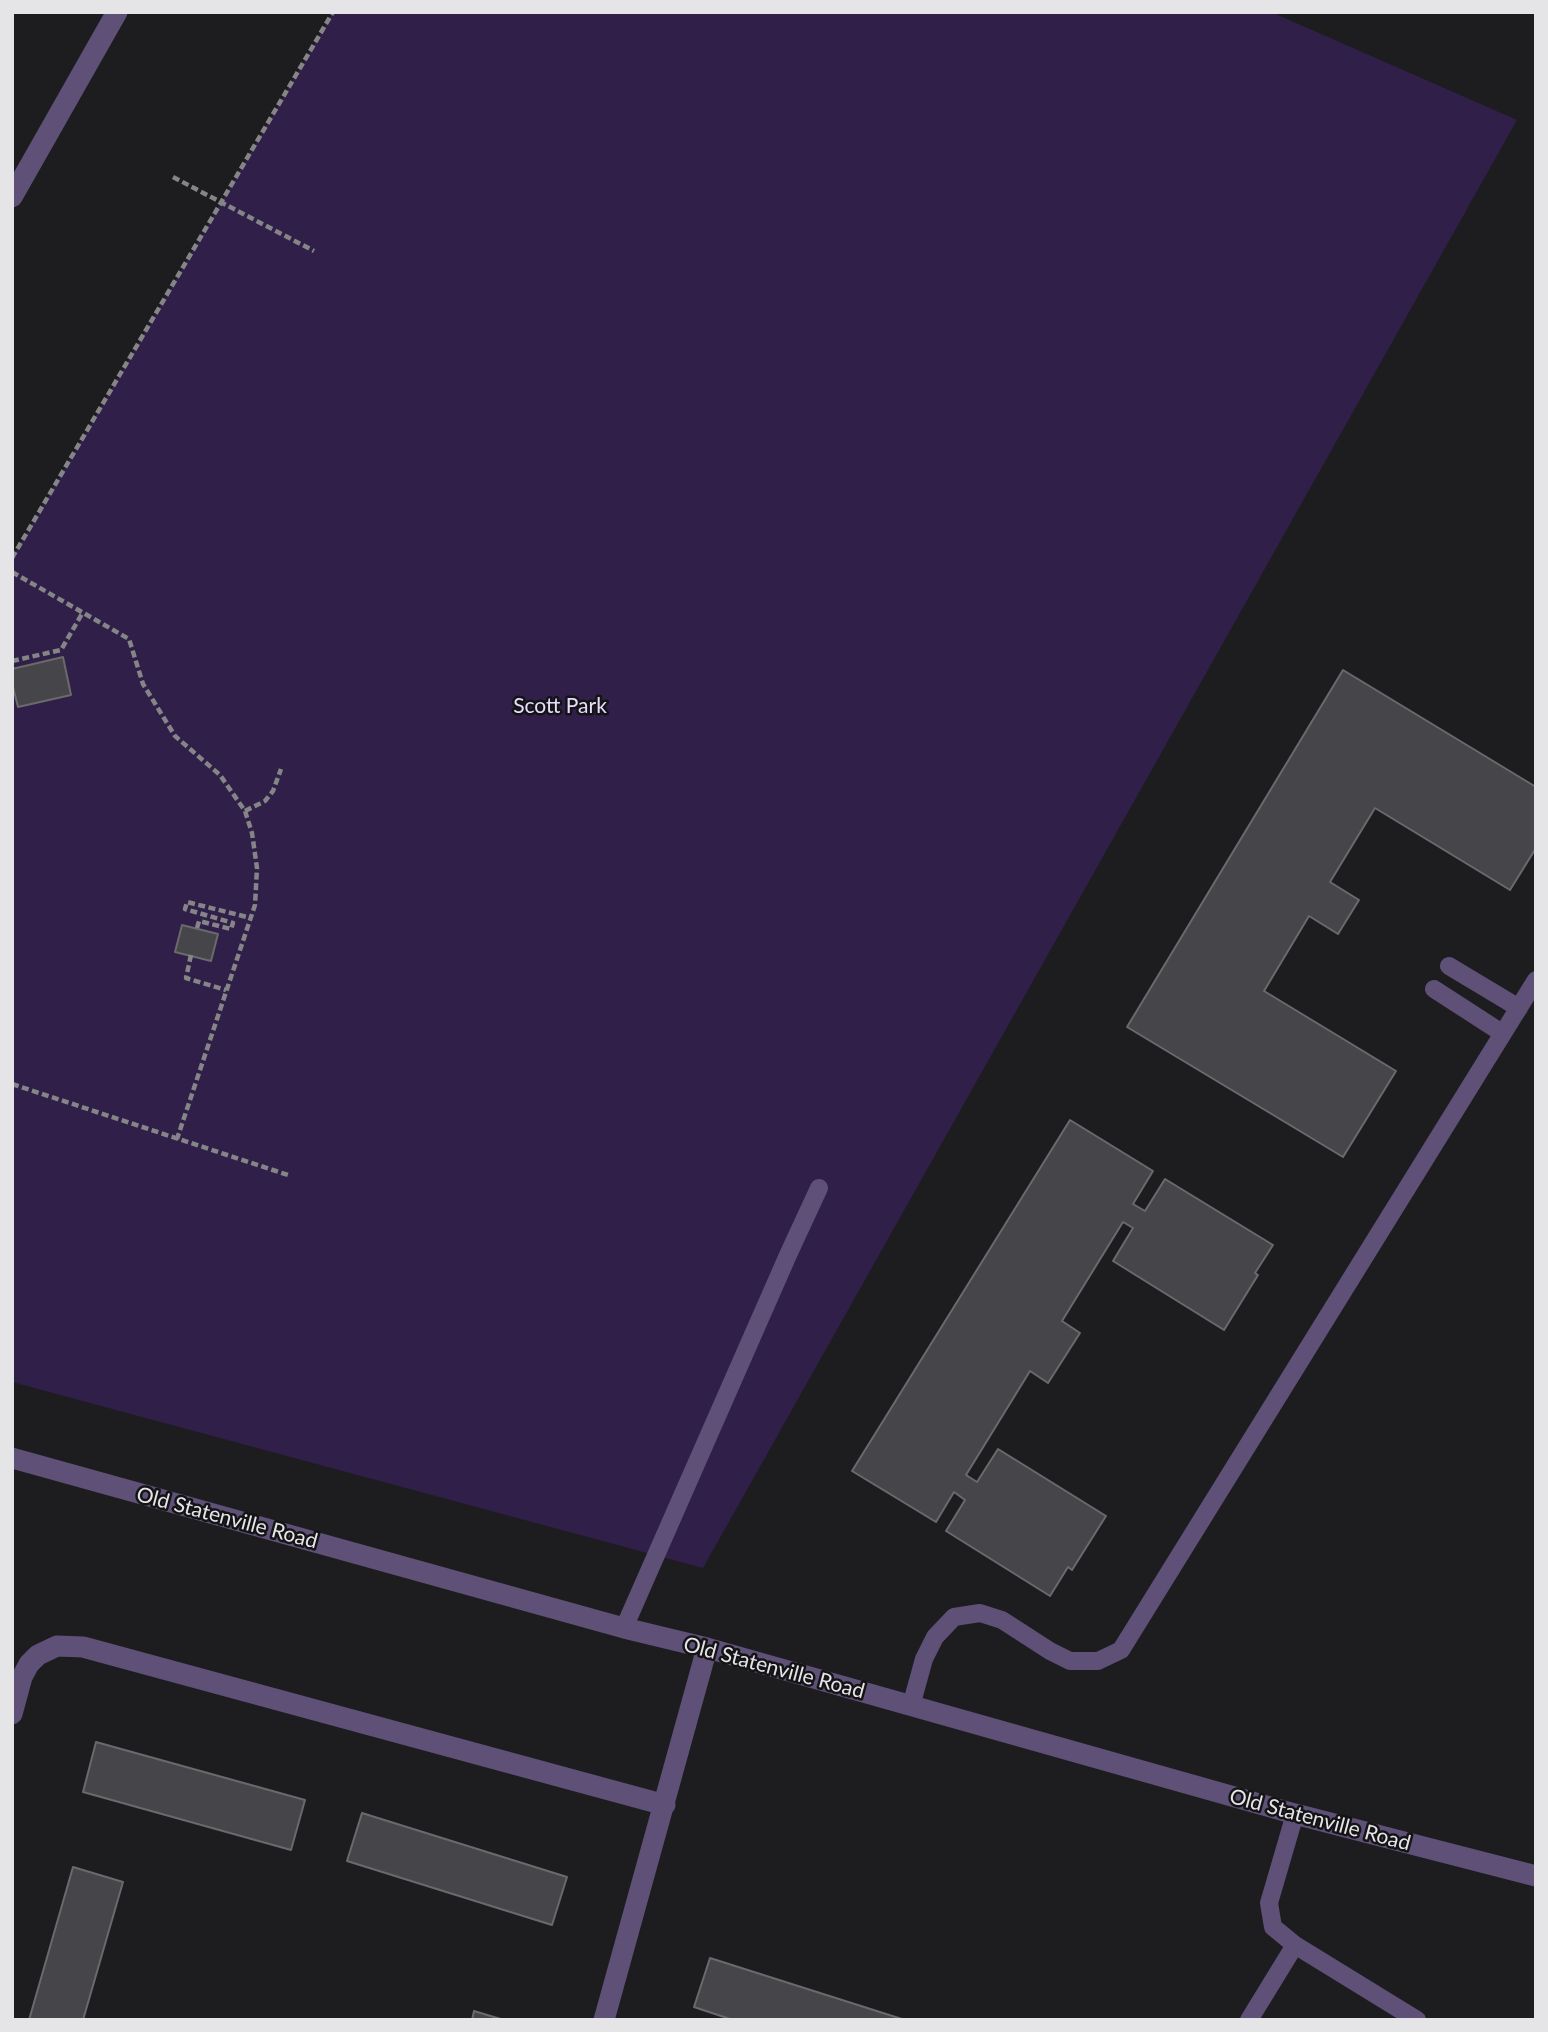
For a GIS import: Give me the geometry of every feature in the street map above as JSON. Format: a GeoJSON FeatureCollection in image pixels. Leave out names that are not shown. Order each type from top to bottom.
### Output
{"type":"FeatureCollection","features":[{"type":"Feature","properties":{"kind":"street"},"geometry":{"type":"LineString","coordinates":[[12,197],[117,12]]}},
{"type":"Feature","properties":{"kind":"street","name":"Old Statenville Road"},"geometry":{"type":"LineString","coordinates":[[12,1458],[624,1628],[707,1648],[1295,1814],[1536,1876]]}},
{"type":"Feature","properties":{"kind":"street"},"geometry":{"type":"LineString","coordinates":[[12,1714],[22,1677],[38,1655],[57,1646],[83,1647],[665,1805]]}},
{"type":"Feature","properties":{"kind":"street"},"geometry":{"type":"LineString","coordinates":[[604,2020],[707,1648]]}},
{"type":"Feature","properties":{"kind":"lane"},"geometry":{"type":"LineString","coordinates":[[1449,966],[1519,1008]]}},
{"type":"Feature","properties":{"kind":"lane"},"geometry":{"type":"LineString","coordinates":[[911,1706],[924,1659],[935,1637],[954,1617],[981,1613],[1002,1620],[1070,1661],[1098,1661],[1121,1650],[1536,980]]}},
{"type":"Feature","properties":{"kind":"lane"},"geometry":{"type":"LineString","coordinates":[[1434,989],[1502,1033]]}},
{"type":"Feature","properties":{"kind":"lane"},"geometry":{"type":"LineString","coordinates":[[624,1628],[782,1267],[820,1188]]}},
{"type":"Feature","properties":{"kind":"lane"},"geometry":{"type":"LineString","coordinates":[[1295,1814],[1269,1903],[1273,1927],[1295,1945],[1417,2020]]}},
{"type":"Feature","properties":{"kind":"lane"},"geometry":{"type":"LineString","coordinates":[[1249,2020],[1295,1945]]}},
{"type":"Feature","properties":{"kind":"path"},"geometry":{"type":"LineString","coordinates":[[12,558],[333,12]]}},
{"type":"Feature","properties":{"kind":"path"},"geometry":{"type":"LineString","coordinates":[[173,177],[314,251]]}},
{"type":"Feature","properties":{"kind":"path"},"geometry":{"type":"LineString","coordinates":[[12,572],[130,639],[144,684],[175,736],[220,775],[245,811],[252,833],[257,868],[256,905],[177,1139]]}},
{"type":"Feature","properties":{"kind":"path"},"geometry":{"type":"LineString","coordinates":[[12,661],[61,650],[83,612]]}},
{"type":"Feature","properties":{"kind":"path"},"geometry":{"type":"LineString","coordinates":[[245,811],[265,801],[273,791],[281,769]]}},
{"type":"Feature","properties":{"kind":"path"},"geometry":{"type":"LineString","coordinates":[[197,928],[198,921],[231,929],[233,923],[185,909],[187,902],[251,918]]}},
{"type":"Feature","properties":{"kind":"path"},"geometry":{"type":"LineString","coordinates":[[191,955],[186,978],[226,990]]}},
{"type":"Feature","properties":{"kind":"path"},"geometry":{"type":"LineString","coordinates":[[12,1084],[291,1177]]}},
{"type":"Feature","properties":{"kind":"green space","name":"Scott Park"},"geometry":{"type":"Polygon","coordinates":[[[333,12],[1271,12],[1517,120],[703,1568],[12,1382],[12,558],[333,12]]]}},
{"type":"Feature","properties":{"kind":"building"},"geometry":{"type":"Polygon","coordinates":[[[63,657],[71,695],[18,707],[12,683],[12,669],[63,657]]]}},
{"type":"Feature","properties":{"kind":"building"},"geometry":{"type":"Polygon","coordinates":[[[1343,670],[1536,787],[1536,848],[1510,890],[1375,808],[1330,882],[1359,900],[1338,934],[1309,916],[1264,991],[1396,1071],[1343,1157],[1127,1027],[1343,670]]]}},
{"type":"Feature","properties":{"kind":"building"},"geometry":{"type":"Polygon","coordinates":[[[182,925],[218,934],[211,961],[175,952],[182,925]]]}},
{"type":"Feature","properties":{"kind":"building"},"geometry":{"type":"Polygon","coordinates":[[[1070,1120],[1153,1171],[1133,1204],[1145,1211],[1165,1179],[1273,1245],[1224,1330],[1113,1261],[1133,1228],[1123,1222],[1062,1321],[1080,1333],[1048,1383],[1030,1371],[966,1475],[977,1482],[998,1449],[1106,1516],[1072,1570],[1068,1567],[1050,1596],[946,1531],[965,1500],[954,1492],[936,1522],[852,1471],[1070,1120]]]}},
{"type":"Feature","properties":{"kind":"building"},"geometry":{"type":"Polygon","coordinates":[[[96,1742],[305,1800],[291,1850],[83,1792],[96,1742]]]}},
{"type":"Feature","properties":{"kind":"building"},"geometry":{"type":"Polygon","coordinates":[[[362,1813],[567,1877],[552,1925],[347,1861],[362,1813]]]}},
{"type":"Feature","properties":{"kind":"building"},"geometry":{"type":"Polygon","coordinates":[[[73,1867],[123,1882],[83,2020],[29,2020],[73,1867]]]}},
{"type":"Feature","properties":{"kind":"building"},"geometry":{"type":"Polygon","coordinates":[[[710,1958],[905,2020],[733,2020],[694,2007],[710,1958]]]}},
{"type":"Feature","properties":{"kind":"building"},"geometry":{"type":"Polygon","coordinates":[[[474,2011],[504,2020],[472,2020],[474,2011]]]}}]}
